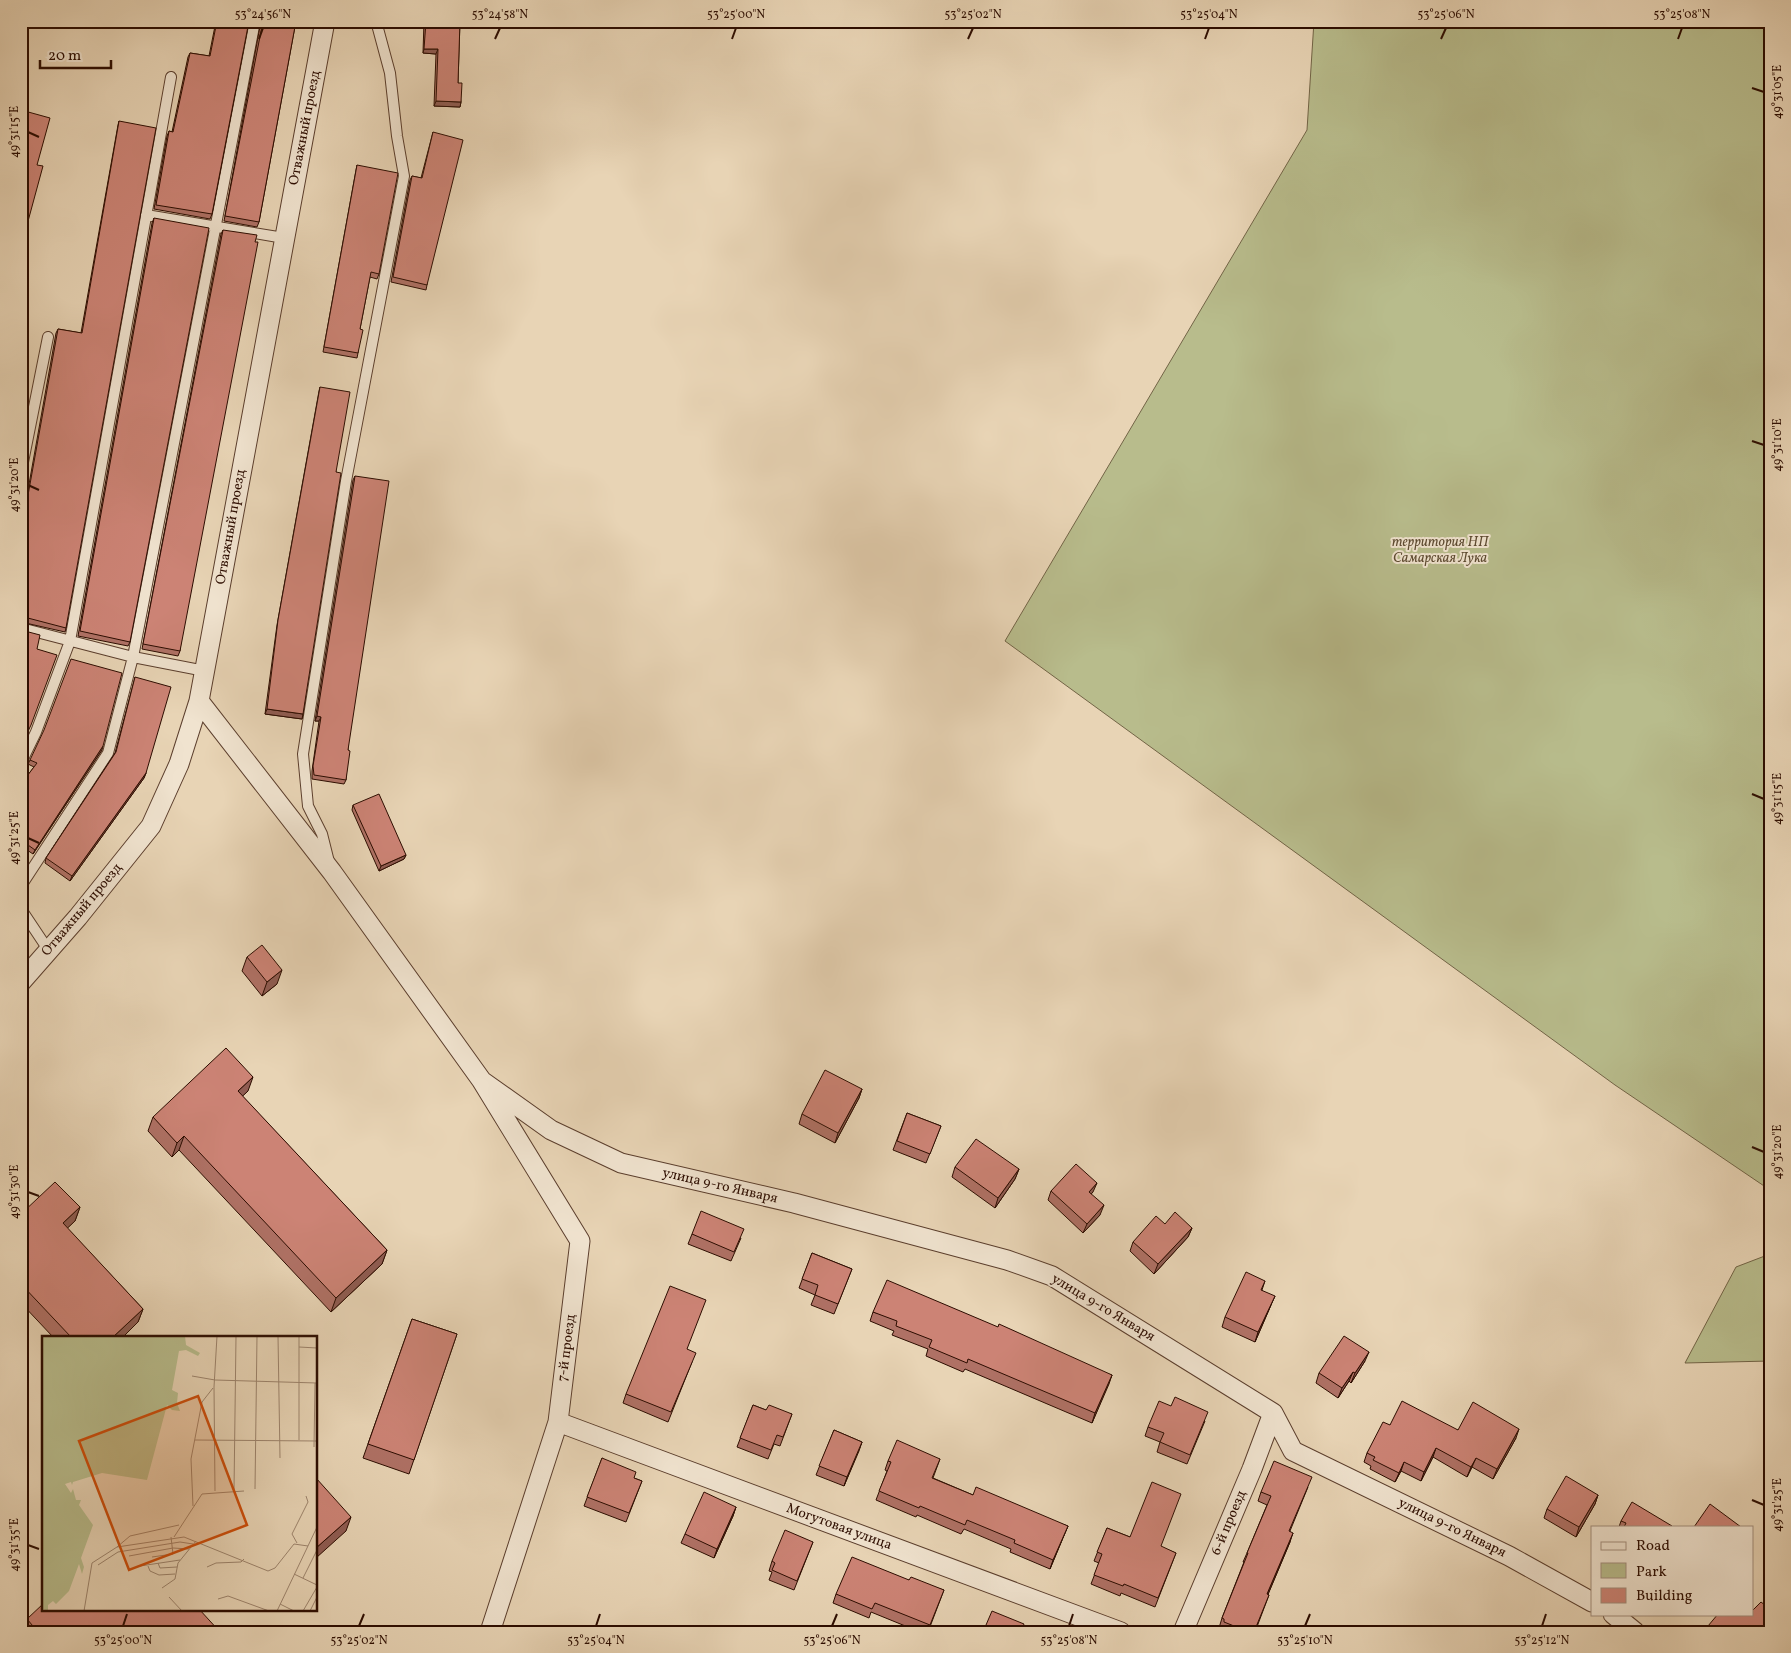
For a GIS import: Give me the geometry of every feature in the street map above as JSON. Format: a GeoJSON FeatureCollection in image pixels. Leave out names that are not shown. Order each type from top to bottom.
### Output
{"type":"FeatureCollection","features":[{"type":"Feature","properties":{"kind":"street","name":"Отважный проезд"},"geometry":{"type":"LineString","coordinates":[[21,982],[151,826],[179,764],[199,701],[325,21]]}},
{"type":"Feature","properties":{"kind":"street"},"geometry":{"type":"LineString","coordinates":[[199,701],[332,872],[482,1081]]}},
{"type":"Feature","properties":{"kind":"street","name":"улица 9-го Января"},"geometry":{"type":"LineString","coordinates":[[482,1081],[551,1130],[621,1163],[803,1206],[1007,1260],[1052,1276],[1273,1412],[1294,1451],[1509,1556],[1591,1601]]}},
{"type":"Feature","properties":{"kind":"street","name":"7-й проезд"},"geometry":{"type":"LineString","coordinates":[[482,1081],[580,1240],[558,1422],[490,1632]]}},
{"type":"Feature","properties":{"kind":"street","name":"6-й проезд"},"geometry":{"type":"LineString","coordinates":[[1183,1632],[1252,1469],[1273,1412]]}},
{"type":"Feature","properties":{"kind":"street","name":"Могутовая улица"},"geometry":{"type":"LineString","coordinates":[[558,1422],[1121,1632]]}},
{"type":"Feature","properties":{"kind":"street"},"geometry":{"type":"LineString","coordinates":[[1615,1616],[1635,1632]]}},
{"type":"Feature","properties":{"kind":"lane"},"geometry":{"type":"LineString","coordinates":[[21,886],[108,753],[132,656],[256,21]]}},
{"type":"Feature","properties":{"kind":"lane"},"geometry":{"type":"LineString","coordinates":[[332,872],[322,834],[308,806],[303,754],[346,481],[404,176],[397,136],[390,73],[376,21]]}},
{"type":"Feature","properties":{"kind":"lane"},"geometry":{"type":"LineString","coordinates":[[21,762],[36,732],[70,640],[171,77]]}},
{"type":"Feature","properties":{"kind":"lane"},"geometry":{"type":"LineString","coordinates":[[146,214],[284,238]]}},
{"type":"Feature","properties":{"kind":"lane"},"geometry":{"type":"LineString","coordinates":[[21,472],[48,337]]}},
{"type":"Feature","properties":{"kind":"lane"},"geometry":{"type":"LineString","coordinates":[[21,628],[132,656],[204,671]]}},
{"type":"Feature","properties":{"kind":"lane"},"geometry":{"type":"LineString","coordinates":[[21,909],[49,950]]}},
{"type":"Feature","properties":{"kind":"green space","name":"территория НП Самарская Лука"},"geometry":{"type":"Polygon","coordinates":[[[1314,21],[1770,21],[1770,1190],[1615,1085],[1005,641],[1307,130],[1314,21]]]}},
{"type":"Feature","properties":{"kind":"green space"},"geometry":{"type":"Polygon","coordinates":[[[1770,1254],[1770,1361],[1685,1363],[1736,1267],[1770,1254]]]}},
{"type":"Feature","properties":{"kind":"building"},"geometry":{"type":"Polygon","coordinates":[[[217,21],[249,21],[212,214],[156,205],[169,131],[173,132],[190,53],[210,56],[217,21]]]}},
{"type":"Feature","properties":{"kind":"building"},"geometry":{"type":"Polygon","coordinates":[[[263,21],[296,21],[259,222],[225,216],[263,21]]]}},
{"type":"Feature","properties":{"kind":"building"},"geometry":{"type":"Polygon","coordinates":[[[426,21],[460,21],[458,83],[462,83],[461,102],[436,101],[438,49],[424,49],[426,21]]]}},
{"type":"Feature","properties":{"kind":"building"},"geometry":{"type":"Polygon","coordinates":[[[21,110],[50,118],[37,165],[43,166],[21,247],[21,110]]]}},
{"type":"Feature","properties":{"kind":"building"},"geometry":{"type":"Polygon","coordinates":[[[119,121],[156,128],[66,628],[21,617],[21,534],[58,329],[82,333],[119,121]]]}},
{"type":"Feature","properties":{"kind":"building"},"geometry":{"type":"Polygon","coordinates":[[[433,132],[463,140],[427,285],[393,277],[412,176],[422,178],[433,132]]]}},
{"type":"Feature","properties":{"kind":"building"},"geometry":{"type":"Polygon","coordinates":[[[357,165],[398,173],[379,274],[371,272],[360,329],[363,330],[358,353],[324,347],[357,165]]]}},
{"type":"Feature","properties":{"kind":"building"},"geometry":{"type":"Polygon","coordinates":[[[154,218],[209,228],[130,642],[80,631],[154,218]]]}},
{"type":"Feature","properties":{"kind":"building"},"geometry":{"type":"Polygon","coordinates":[[[223,230],[257,235],[255,242],[258,242],[180,651],[143,644],[223,230]]]}},
{"type":"Feature","properties":{"kind":"building"},"geometry":{"type":"Polygon","coordinates":[[[320,387],[350,392],[336,472],[341,473],[303,714],[267,709],[278,620],[320,387]]]}},
{"type":"Feature","properties":{"kind":"building"},"geometry":{"type":"Polygon","coordinates":[[[355,476],[389,481],[348,750],[350,751],[346,780],[314,775],[313,766],[321,717],[317,716],[355,476]]]}},
{"type":"Feature","properties":{"kind":"building"},"geometry":{"type":"Polygon","coordinates":[[[21,630],[40,635],[37,649],[57,655],[31,725],[21,746],[21,630]]]}},
{"type":"Feature","properties":{"kind":"building"},"geometry":{"type":"Polygon","coordinates":[[[71,659],[122,673],[103,746],[35,850],[21,840],[21,784],[37,763],[30,760],[44,730],[71,659]]]}},
{"type":"Feature","properties":{"kind":"building"},"geometry":{"type":"Polygon","coordinates":[[[135,677],[171,687],[146,773],[72,876],[46,858],[116,752],[135,677]]]}},
{"type":"Feature","properties":{"kind":"building"},"geometry":{"type":"Polygon","coordinates":[[[379,794],[406,855],[381,866],[353,805],[379,794]]]}},
{"type":"Feature","properties":{"kind":"building"},"geometry":{"type":"Polygon","coordinates":[[[262,945],[282,970],[267,982],[247,957],[262,945]]]}},
{"type":"Feature","properties":{"kind":"building"},"geometry":{"type":"Polygon","coordinates":[[[226,1048],[253,1077],[238,1091],[387,1250],[336,1298],[184,1136],[177,1143],[153,1117],[226,1048]]]}},
{"type":"Feature","properties":{"kind":"building"},"geometry":{"type":"Polygon","coordinates":[[[825,1070],[862,1089],[838,1133],[802,1114],[825,1070]]]}},
{"type":"Feature","properties":{"kind":"building"},"geometry":{"type":"Polygon","coordinates":[[[907,1113],[941,1126],[930,1154],[897,1141],[907,1113]]]}},
{"type":"Feature","properties":{"kind":"building"},"geometry":{"type":"Polygon","coordinates":[[[976,1139],[1019,1169],[998,1198],[955,1167],[976,1139]]]}},
{"type":"Feature","properties":{"kind":"building"},"geometry":{"type":"Polygon","coordinates":[[[1076,1164],[1097,1183],[1089,1192],[1104,1205],[1087,1224],[1051,1191],[1076,1164]]]}},
{"type":"Feature","properties":{"kind":"building"},"geometry":{"type":"Polygon","coordinates":[[[55,1182],[80,1207],[63,1223],[143,1309],[114,1336],[70,1336],[21,1284],[21,1214],[55,1182]]]}},
{"type":"Feature","properties":{"kind":"building"},"geometry":{"type":"Polygon","coordinates":[[[701,1211],[744,1229],[734,1252],[692,1234],[701,1211]]]}},
{"type":"Feature","properties":{"kind":"building"},"geometry":{"type":"Polygon","coordinates":[[[1175,1212],[1192,1228],[1158,1264],[1133,1242],[1156,1216],[1165,1224],[1175,1212]]]}},
{"type":"Feature","properties":{"kind":"building"},"geometry":{"type":"Polygon","coordinates":[[[812,1253],[852,1269],[838,1304],[815,1295],[818,1285],[802,1279],[812,1253]]]}},
{"type":"Feature","properties":{"kind":"building"},"geometry":{"type":"Polygon","coordinates":[[[1246,1272],[1265,1281],[1261,1290],[1275,1296],[1258,1332],[1225,1317],[1246,1272]]]}},
{"type":"Feature","properties":{"kind":"building"},"geometry":{"type":"Polygon","coordinates":[[[887,1280],[998,1327],[999,1324],[1112,1375],[1095,1413],[968,1359],[967,1363],[929,1347],[932,1340],[896,1326],[897,1321],[873,1312],[887,1280]]]}},
{"type":"Feature","properties":{"kind":"building"},"geometry":{"type":"Polygon","coordinates":[[[670,1286],[706,1300],[687,1349],[696,1353],[671,1412],[626,1394],[670,1286]]]}},
{"type":"Feature","properties":{"kind":"building"},"geometry":{"type":"Polygon","coordinates":[[[412,1319],[457,1334],[414,1460],[368,1444],[412,1319]]]}},
{"type":"Feature","properties":{"kind":"building"},"geometry":{"type":"Polygon","coordinates":[[[1344,1336],[1369,1352],[1342,1388],[1319,1373],[1344,1336]]]}},
{"type":"Feature","properties":{"kind":"building"},"geometry":{"type":"Polygon","coordinates":[[[1175,1397],[1208,1412],[1190,1455],[1160,1442],[1164,1433],[1148,1427],[1159,1401],[1171,1406],[1175,1397]]]}},
{"type":"Feature","properties":{"kind":"building"},"geometry":{"type":"Polygon","coordinates":[[[1402,1401],[1458,1430],[1473,1402],[1519,1429],[1497,1469],[1476,1458],[1471,1467],[1436,1448],[1424,1472],[1404,1462],[1399,1473],[1373,1460],[1375,1457],[1367,1453],[1383,1422],[1390,1425],[1402,1401]]]}},
{"type":"Feature","properties":{"kind":"building"},"geometry":{"type":"Polygon","coordinates":[[[753,1405],[766,1410],[769,1405],[792,1414],[783,1437],[777,1435],[771,1450],[740,1438],[753,1405]]]}},
{"type":"Feature","properties":{"kind":"building"},"geometry":{"type":"Polygon","coordinates":[[[834,1430],[862,1442],[847,1477],[819,1466],[834,1430]]]}},
{"type":"Feature","properties":{"kind":"building"},"geometry":{"type":"Polygon","coordinates":[[[897,1440],[940,1459],[932,1478],[973,1495],[976,1487],[1068,1526],[1053,1560],[1014,1543],[1015,1540],[967,1520],[965,1525],[879,1491],[891,1462],[888,1461],[897,1440]]]}},
{"type":"Feature","properties":{"kind":"building"},"geometry":{"type":"Polygon","coordinates":[[[602,1458],[636,1472],[634,1478],[642,1481],[629,1513],[587,1497],[602,1458]]]}},
{"type":"Feature","properties":{"kind":"building"},"geometry":{"type":"Polygon","coordinates":[[[1274,1461],[1312,1477],[1289,1531],[1293,1533],[1267,1594],[1269,1595],[1254,1632],[1249,1632],[1224,1622],[1222,1618],[1271,1496],[1261,1492],[1274,1461]]]}},
{"type":"Feature","properties":{"kind":"building"},"geometry":{"type":"Polygon","coordinates":[[[1566,1476],[1598,1495],[1579,1527],[1547,1509],[1566,1476]]]}},
{"type":"Feature","properties":{"kind":"building"},"geometry":{"type":"Polygon","coordinates":[[[318,1480],[351,1517],[318,1546],[318,1480]]]}},
{"type":"Feature","properties":{"kind":"building"},"geometry":{"type":"Polygon","coordinates":[[[1152,1482],[1181,1494],[1161,1546],[1176,1553],[1158,1598],[1124,1584],[1123,1586],[1094,1575],[1102,1554],[1097,1552],[1107,1528],[1130,1537],[1152,1482]]]}},
{"type":"Feature","properties":{"kind":"building"},"geometry":{"type":"Polygon","coordinates":[[[704,1492],[736,1507],[717,1549],[685,1534],[704,1492]]]}},
{"type":"Feature","properties":{"kind":"building"},"geometry":{"type":"Polygon","coordinates":[[[1632,1502],[1672,1526],[1624,1526],[1626,1523],[1621,1521],[1632,1502]]]}},
{"type":"Feature","properties":{"kind":"building"},"geometry":{"type":"Polygon","coordinates":[[[1710,1504],[1740,1526],[1695,1526],[1710,1504]]]}},
{"type":"Feature","properties":{"kind":"building"},"geometry":{"type":"Polygon","coordinates":[[[785,1530],[813,1542],[797,1581],[772,1570],[775,1563],[772,1561],[785,1530]]]}},
{"type":"Feature","properties":{"kind":"building"},"geometry":{"type":"Polygon","coordinates":[[[852,1557],[909,1580],[911,1577],[944,1590],[930,1625],[875,1603],[872,1609],[836,1594],[852,1557]]]}},
{"type":"Feature","properties":{"kind":"building"},"geometry":{"type":"Polygon","coordinates":[[[1761,1602],[1770,1609],[1770,1617],[1757,1632],[1714,1632],[1708,1626],[1716,1616],[1754,1616],[1754,1609],[1761,1602]]]}},
{"type":"Feature","properties":{"kind":"building"},"geometry":{"type":"Polygon","coordinates":[[[42,1605],[42,1610],[200,1610],[220,1632],[38,1632],[27,1619],[42,1605]]]}},
{"type":"Feature","properties":{"kind":"building"},"geometry":{"type":"Polygon","coordinates":[[[992,1611],[1024,1624],[1021,1632],[983,1632],[992,1611]]]}}]}
